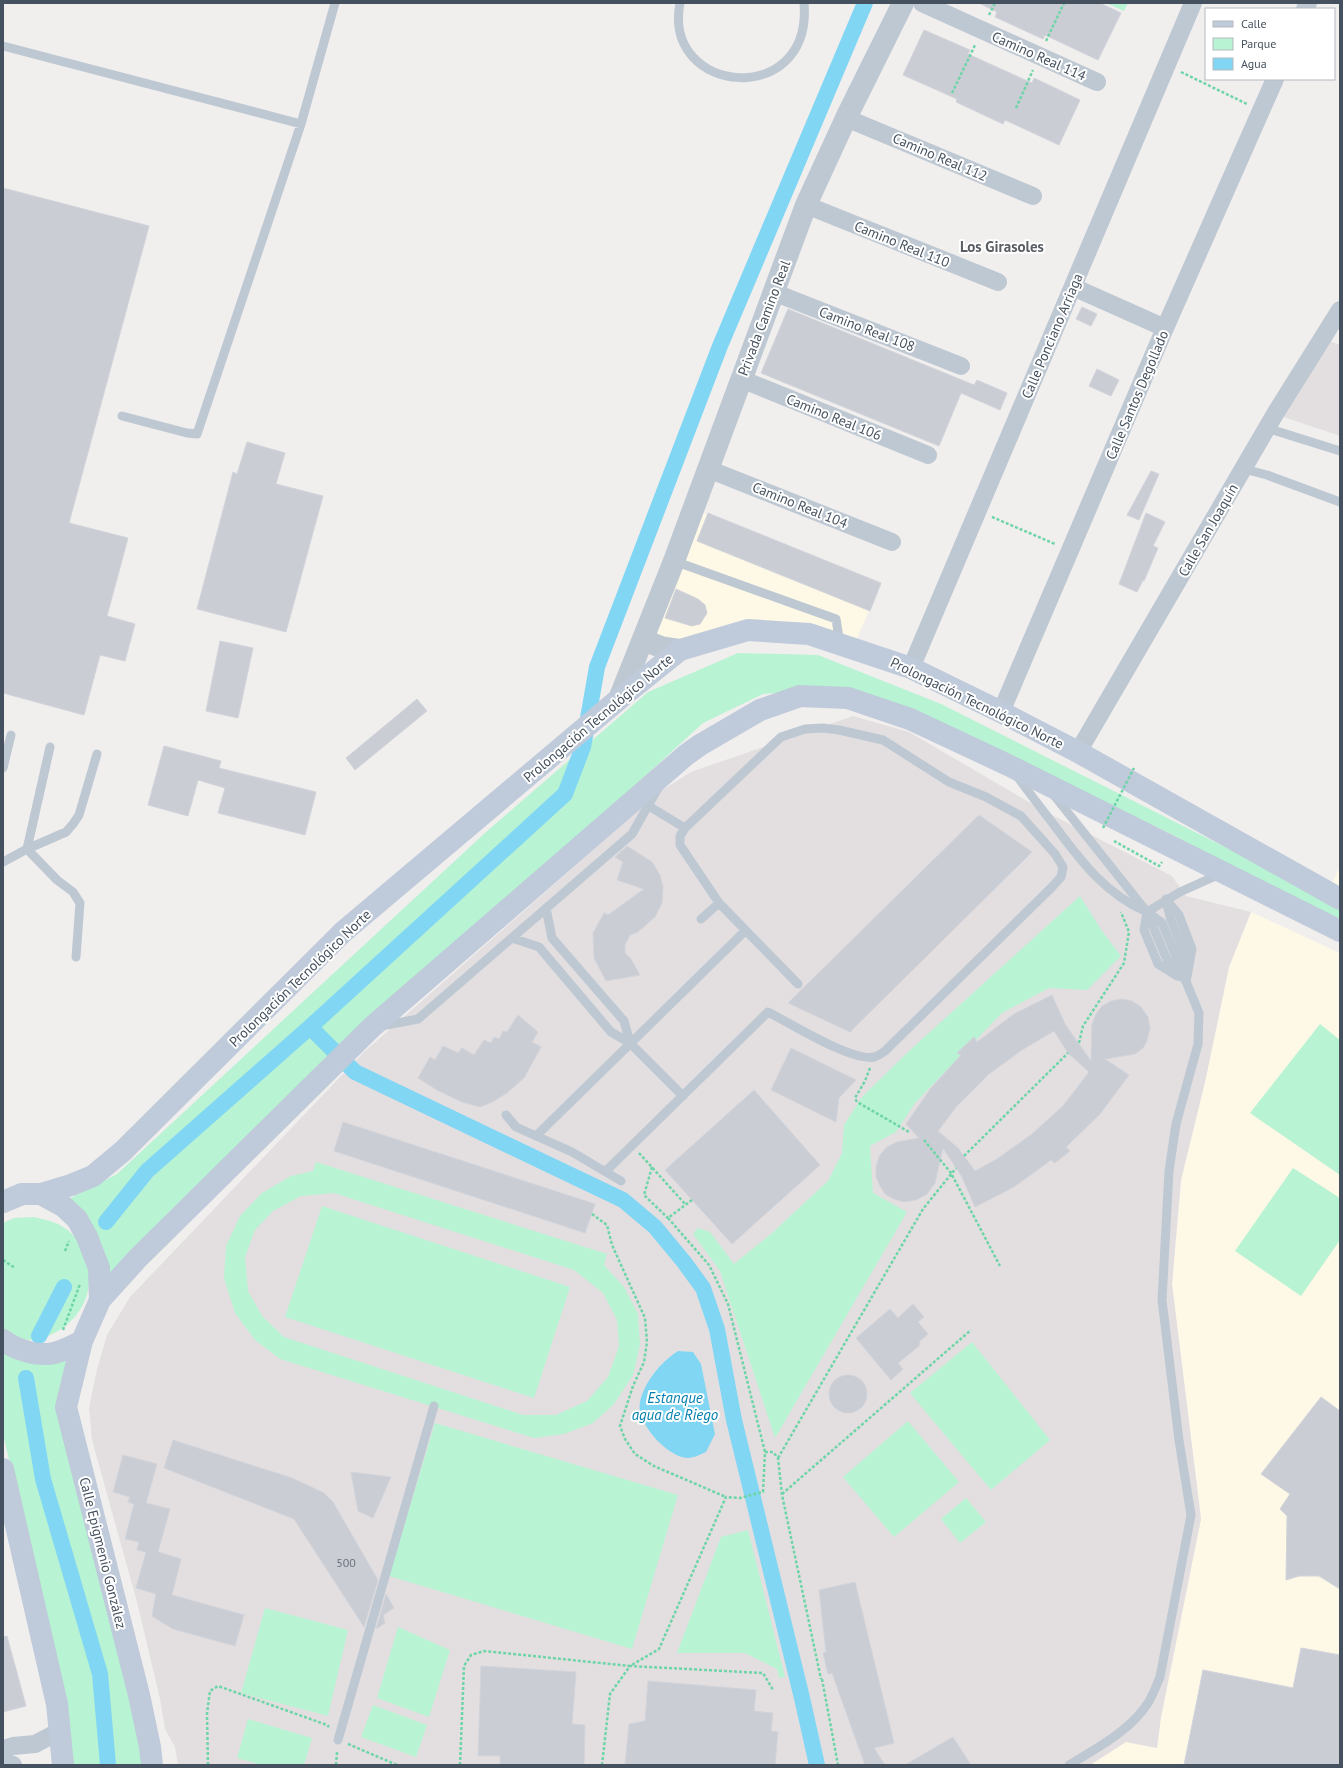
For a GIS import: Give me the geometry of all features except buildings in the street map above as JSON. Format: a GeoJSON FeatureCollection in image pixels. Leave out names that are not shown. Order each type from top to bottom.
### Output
{"type":"FeatureCollection","features":[{"type":"Feature","properties":{"kind":"main road","name":"Prolongación Tecnológico Norte"},"geometry":{"type":"LineString","coordinates":[[17,1194],[71,1185],[92,1176],[123,1151],[343,932],[612,706],[680,650],[748,630],[808,634],[911,668],[1078,752],[1340,899]]}},
{"type":"Feature","properties":{"kind":"main road"},"geometry":{"type":"LineString","coordinates":[[100,1300],[137,1259],[372,1027],[641,803],[666,774],[686,755],[700,745],[760,710],[800,696],[848,698],[910,719],[1008,765],[1340,930]]}},
{"type":"Feature","properties":{"kind":"main road"},"geometry":{"type":"LineString","coordinates":[[17,1194],[63,1206],[77,1219],[87,1237],[98,1268],[100,1300]]}},
{"type":"Feature","properties":{"kind":"main road","name":"Calle Epigmenio González"},"geometry":{"type":"LineString","coordinates":[[100,1300],[82,1341],[66,1407],[139,1695],[150,1747],[152,1765]]}},
{"type":"Feature","properties":{"kind":"main road"},"geometry":{"type":"LineString","coordinates":[[3,1340],[8,1344],[29,1352],[49,1354],[82,1341]]}},
{"type":"Feature","properties":{"kind":"main road"},"geometry":{"type":"LineString","coordinates":[[3,1469],[57,1704],[63,1765]]}},
{"type":"Feature","properties":{"kind":"street","name":"Privada Camino Real"},"geometry":{"type":"LineString","coordinates":[[612,706],[643,640],[674,562],[806,205],[846,118],[903,3]]}},
{"type":"Feature","properties":{"kind":"street","name":"Camino Real 114"},"geometry":{"type":"LineString","coordinates":[[922,3],[1097,82]]}},
{"type":"Feature","properties":{"kind":"street","name":"Calle Ponciano Arriaga"},"geometry":{"type":"LineString","coordinates":[[911,668],[976,511],[1073,287],[1193,3]]}},
{"type":"Feature","properties":{"kind":"street","name":"Calle Santos Degollado"},"geometry":{"type":"LineString","coordinates":[[1001,712],[1165,328],[1275,80]]}},
{"type":"Feature","properties":{"kind":"street","name":"Camino Real 112"},"geometry":{"type":"LineString","coordinates":[[846,118],[1033,196]]}},
{"type":"Feature","properties":{"kind":"street","name":"Camino Real 110"},"geometry":{"type":"LineString","coordinates":[[806,205],[998,282]]}},
{"type":"Feature","properties":{"kind":"street"},"geometry":{"type":"LineString","coordinates":[[1073,287],[1165,328]]}},
{"type":"Feature","properties":{"kind":"street","name":"Camino Real 108"},"geometry":{"type":"LineString","coordinates":[[773,292],[961,366]]}},
{"type":"Feature","properties":{"kind":"street","name":"Calle San Joaquín"},"geometry":{"type":"LineString","coordinates":[[1078,752],[1267,428],[1340,310]]}},
{"type":"Feature","properties":{"kind":"street","name":"Camino Real 106"},"geometry":{"type":"LineString","coordinates":[[741,379],[928,455]]}},
{"type":"Feature","properties":{"kind":"street","name":"Camino Real 104"},"geometry":{"type":"LineString","coordinates":[[708,469],[892,542]]}},
{"type":"Feature","properties":{"kind":"street"},"geometry":{"type":"LineString","coordinates":[[643,640],[661,647],[680,650]]}},
{"type":"Feature","properties":{"kind":"street"},"geometry":{"type":"LineString","coordinates":[[3,1749],[13,1746],[35,1744],[60,1731]]}},
{"type":"Feature","properties":{"kind":"street"},"geometry":{"type":"LineString","coordinates":[[3,1760],[6,1763],[13,1765]]}},
{"type":"Feature","properties":{"kind":"lane"},"geometry":{"type":"LineString","coordinates":[[122,416],[187,433],[197,434],[301,124],[335,3]]}},
{"type":"Feature","properties":{"kind":"lane"},"geometry":{"type":"LineString","coordinates":[[680,3],[678,12],[680,30],[687,47],[698,61],[712,72],[729,78],[748,79],[765,74],[776,68],[794,52],[802,36],[805,18],[804,3]]}},
{"type":"Feature","properties":{"kind":"lane"},"geometry":{"type":"LineString","coordinates":[[3,46],[301,124]]}},
{"type":"Feature","properties":{"kind":"lane"},"geometry":{"type":"LineString","coordinates":[[1267,428],[1340,452]]}},
{"type":"Feature","properties":{"kind":"lane"},"geometry":{"type":"LineString","coordinates":[[1244,469],[1267,475],[1340,502]]}},
{"type":"Feature","properties":{"kind":"lane"},"geometry":{"type":"LineString","coordinates":[[674,562],[836,619],[840,644]]}},
{"type":"Feature","properties":{"kind":"lane"},"geometry":{"type":"LineString","coordinates":[[606,1171],[768,1012],[840,1050],[866,1057],[874,1057],[885,1051],[1061,877],[1063,867],[1046,844],[1021,816],[986,797],[949,782],[883,740],[823,728],[805,729],[781,737],[684,828],[680,836],[680,845],[719,903],[798,984]]}},
{"type":"Feature","properties":{"kind":"lane"},"geometry":{"type":"LineString","coordinates":[[3,768],[11,735]]}},
{"type":"Feature","properties":{"kind":"lane"},"geometry":{"type":"LineString","coordinates":[[27,848],[50,747]]}},
{"type":"Feature","properties":{"kind":"lane"},"geometry":{"type":"LineString","coordinates":[[3,862],[27,848],[66,832],[73,824],[79,814],[97,754]]}},
{"type":"Feature","properties":{"kind":"lane"},"geometry":{"type":"LineString","coordinates":[[1008,765],[1085,867],[1114,894],[1132,906],[1148,912]]}},
{"type":"Feature","properties":{"kind":"lane"},"geometry":{"type":"LineString","coordinates":[[1044,783],[1148,912],[1162,923],[1199,1013],[1198,1044],[1176,1124],[1169,1171],[1162,1300],[1179,1440],[1191,1516],[1160,1678],[1149,1701],[1126,1727],[1069,1765]]}},
{"type":"Feature","properties":{"kind":"lane"},"geometry":{"type":"LineString","coordinates":[[372,1027],[418,1020],[632,834],[641,803],[684,828]]}},
{"type":"Feature","properties":{"kind":"lane"},"geometry":{"type":"LineString","coordinates":[[27,848],[57,880],[73,892],[80,904],[76,957]]}},
{"type":"Feature","properties":{"kind":"lane"},"geometry":{"type":"LineString","coordinates":[[1186,982],[1158,964],[1144,930],[1148,912],[1166,899],[1223,872]]}},
{"type":"Feature","properties":{"kind":"lane"},"geometry":{"type":"LineString","coordinates":[[1166,899],[1179,915],[1192,949],[1186,982]]}},
{"type":"Feature","properties":{"kind":"lane"},"geometry":{"type":"LineString","coordinates":[[701,919],[719,903]]}},
{"type":"Feature","properties":{"kind":"lane"},"geometry":{"type":"LineString","coordinates":[[546,908],[552,938],[624,1021],[630,1043]]}},
{"type":"Feature","properties":{"kind":"lane"},"geometry":{"type":"LineString","coordinates":[[536,1136],[745,931]]}},
{"type":"Feature","properties":{"kind":"lane"},"geometry":{"type":"LineString","coordinates":[[512,938],[539,947],[611,1032],[630,1043],[683,1096]]}},
{"type":"Feature","properties":{"kind":"lane"},"geometry":{"type":"LineString","coordinates":[[506,1115],[516,1127],[572,1152],[606,1171],[621,1182]]}},
{"type":"Feature","properties":{"kind":"lane"},"geometry":{"type":"LineString","coordinates":[[338,1740],[434,1406]]}},
{"type":"Feature","properties":{"kind":"path","name":"Camino Real 114"},"geometry":{"type":"LineString","coordinates":[[952,92],[996,3]]}},
{"type":"Feature","properties":{"kind":"path"},"geometry":{"type":"LineString","coordinates":[[1167,65],[1262,111]]}},
{"type":"Feature","properties":{"kind":"path"},"geometry":{"type":"LineString","coordinates":[[976,511],[1070,551]]}},
{"type":"Feature","properties":{"kind":"path"},"geometry":{"type":"LineString","coordinates":[[1103,828],[1134,768]]}},
{"type":"Feature","properties":{"kind":"path"},"geometry":{"type":"LineString","coordinates":[[1078,1043],[1083,1026],[1124,963],[1129,932],[1114,894]]}},
{"type":"Feature","properties":{"kind":"path"},"geometry":{"type":"LineString","coordinates":[[964,1156],[1068,1053]]}},
{"type":"Feature","properties":{"kind":"path"},"geometry":{"type":"LineString","coordinates":[[874,1057],[865,1081],[855,1098],[857,1102],[909,1132]]}},
{"type":"Feature","properties":{"kind":"path"},"geometry":{"type":"LineString","coordinates":[[924,1140],[951,1173],[1000,1266]]}},
{"type":"Feature","properties":{"kind":"path"},"geometry":{"type":"LineString","coordinates":[[632,1146],[686,1204]]}},
{"type":"Feature","properties":{"kind":"path"},"geometry":{"type":"LineString","coordinates":[[592,1214],[607,1225],[612,1245],[645,1318],[647,1342],[644,1362],[633,1386],[620,1426],[624,1439],[635,1454],[654,1466],[726,1497],[740,1498],[763,1492],[765,1452],[728,1304],[709,1265],[668,1218],[644,1195],[652,1167]]}},
{"type":"Feature","properties":{"kind":"path"},"geometry":{"type":"LineString","coordinates":[[778,1458],[924,1209],[956,1168]]}},
{"type":"Feature","properties":{"kind":"path"},"geometry":{"type":"LineString","coordinates":[[668,1218],[692,1200]]}},
{"type":"Feature","properties":{"kind":"path"},"geometry":{"type":"LineString","coordinates":[[3,1260],[15,1268]]}},
{"type":"Feature","properties":{"kind":"path"},"geometry":{"type":"LineString","coordinates":[[782,1495],[971,1330]]}},
{"type":"Feature","properties":{"kind":"path"},"geometry":{"type":"LineString","coordinates":[[765,1452],[773,1452],[778,1458],[782,1495],[822,1679],[838,1765]]}},
{"type":"Feature","properties":{"kind":"path"},"geometry":{"type":"LineString","coordinates":[[602,1765],[610,1694],[630,1666],[659,1649],[726,1497]]}},
{"type":"Feature","properties":{"kind":"path"},"geometry":{"type":"LineString","coordinates":[[460,1765],[464,1666],[471,1655],[484,1651],[630,1666],[764,1673],[773,1690]]}},
{"type":"Feature","properties":{"kind":"path"},"geometry":{"type":"LineString","coordinates":[[208,1765],[208,1706],[210,1691],[218,1686],[327,1725]]}},
{"type":"Feature","properties":{"kind":"path"},"geometry":{"type":"LineString","coordinates":[[336,1765],[338,1740],[397,1765]]}},
{"type":"Feature","properties":{"kind":"shaded area"},"geometry":{"type":"Polygon","coordinates":[[[1322,338],[1340,345],[1340,436],[1275,414],[1322,338]]]}},
{"type":"Feature","properties":{"kind":"shaded area"},"geometry":{"type":"Polygon","coordinates":[[[693,509],[881,583],[853,648],[748,630],[680,650],[643,640],[693,509]]]}},
{"type":"Feature","properties":{"kind":"shaded area"},"geometry":{"type":"Polygon","coordinates":[[[853,716],[909,732],[1046,812],[1172,876],[1186,896],[1251,912],[1229,967],[1205,1082],[1181,1180],[1172,1284],[1201,1519],[1161,1717],[1157,1748],[1126,1742],[1090,1765],[178,1765],[175,1747],[165,1729],[160,1699],[137,1602],[92,1440],[89,1408],[97,1369],[107,1335],[130,1297],[364,1052],[659,792],[691,772],[853,716]]]}},
{"type":"Feature","properties":{"kind":"shaded area"},"geometry":{"type":"Polygon","coordinates":[[[1340,867],[1340,899],[1327,892],[1340,867]]]}},
{"type":"Feature","properties":{"kind":"shaded area"},"geometry":{"type":"Polygon","coordinates":[[[1251,912],[1340,953],[1340,1765],[1090,1765],[1126,1742],[1157,1748],[1161,1717],[1201,1519],[1172,1284],[1181,1180],[1205,1082],[1229,967],[1251,912]]]}},
{"type":"Feature","properties":{"kind":"green space"},"geometry":{"type":"Polygon","coordinates":[[[1106,3],[1128,3],[1124,11],[1106,3]]]}},
{"type":"Feature","properties":{"kind":"green space"},"geometry":{"type":"Polygon","coordinates":[[[738,653],[818,655],[941,704],[1340,905],[1340,924],[1173,835],[1107,803],[837,688],[763,694],[703,723],[169,1212],[104,1284],[65,1201],[117,1174],[486,832],[648,692],[738,653]]]}},
{"type":"Feature","properties":{"kind":"green space"},"geometry":{"type":"Polygon","coordinates":[[[1080,896],[1102,931],[1121,956],[1087,990],[1049,988],[1002,1013],[915,1103],[896,1132],[870,1146],[873,1193],[907,1212],[775,1438],[720,1271],[693,1234],[698,1228],[710,1232],[734,1264],[772,1233],[828,1181],[842,1153],[844,1125],[862,1097],[909,1051],[1080,896]]]}},
{"type":"Feature","properties":{"kind":"green space"},"geometry":{"type":"Polygon","coordinates":[[[1320,1024],[1340,1040],[1340,1175],[1250,1113],[1320,1024]]]}},
{"type":"Feature","properties":{"kind":"green space"},"geometry":{"type":"Polygon","coordinates":[[[316,1162],[607,1254],[604,1265],[624,1287],[638,1314],[640,1345],[633,1375],[614,1404],[593,1423],[564,1434],[534,1438],[280,1359],[255,1340],[235,1313],[224,1278],[226,1246],[240,1216],[262,1193],[291,1176],[313,1171],[316,1162]],[[334,1193],[301,1196],[273,1211],[255,1230],[245,1257],[248,1291],[262,1316],[284,1337],[523,1415],[556,1415],[587,1401],[608,1377],[619,1346],[617,1320],[603,1293],[574,1270],[334,1193]]]}},
{"type":"Feature","properties":{"kind":"green space"},"geometry":{"type":"Polygon","coordinates":[[[1293,1168],[1340,1198],[1340,1240],[1301,1296],[1235,1251],[1293,1168]]]}},
{"type":"Feature","properties":{"kind":"green space"},"geometry":{"type":"Polygon","coordinates":[[[322,1206],[570,1287],[534,1398],[285,1317],[322,1206]]]}},
{"type":"Feature","properties":{"kind":"green space"},"geometry":{"type":"Polygon","coordinates":[[[34,1217],[64,1227],[72,1234],[81,1246],[87,1260],[89,1287],[85,1300],[78,1313],[68,1323],[46,1337],[24,1340],[3,1334],[3,1223],[14,1218],[34,1217]]]}},
{"type":"Feature","properties":{"kind":"green space"},"geometry":{"type":"Polygon","coordinates":[[[972,1342],[1050,1440],[991,1490],[910,1393],[972,1342]]]}},
{"type":"Feature","properties":{"kind":"green space"},"geometry":{"type":"Polygon","coordinates":[[[3,1348],[72,1353],[59,1406],[143,1745],[143,1765],[72,1765],[38,1583],[3,1434],[3,1348]]]}},
{"type":"Feature","properties":{"kind":"green space"},"geometry":{"type":"Polygon","coordinates":[[[908,1421],[959,1482],[894,1537],[843,1477],[908,1421]]]}},
{"type":"Feature","properties":{"kind":"green space"},"geometry":{"type":"Polygon","coordinates":[[[435,1423],[678,1495],[632,1649],[389,1576],[435,1423]]]}},
{"type":"Feature","properties":{"kind":"green space"},"geometry":{"type":"Polygon","coordinates":[[[966,1498],[986,1522],[960,1543],[941,1519],[966,1498]]]}},
{"type":"Feature","properties":{"kind":"green space"},"geometry":{"type":"Polygon","coordinates":[[[748,1530],[785,1677],[779,1678],[777,1669],[745,1653],[677,1653],[721,1537],[748,1530]]]}},
{"type":"Feature","properties":{"kind":"green space"},"geometry":{"type":"Polygon","coordinates":[[[265,1608],[348,1630],[328,1716],[241,1693],[265,1608]]]}},
{"type":"Feature","properties":{"kind":"green space"},"geometry":{"type":"Polygon","coordinates":[[[398,1627],[450,1650],[429,1717],[377,1698],[398,1627]]]}},
{"type":"Feature","properties":{"kind":"green space"},"geometry":{"type":"Polygon","coordinates":[[[373,1705],[427,1725],[416,1757],[361,1737],[373,1705]]]}},
{"type":"Feature","properties":{"kind":"green space"},"geometry":{"type":"Polygon","coordinates":[[[248,1719],[312,1738],[304,1765],[262,1765],[237,1758],[248,1719]]]}},
{"type":"Feature","properties":{"kind":"water","name":"Estanque agua de Riego"},"geometry":{"type":"Polygon","coordinates":[[[678,1351],[693,1352],[701,1364],[715,1434],[706,1452],[690,1458],[671,1452],[663,1446],[648,1429],[640,1410],[642,1394],[649,1380],[665,1361],[678,1351]]]}},
{"type":"Feature","properties":{"kind":"waterway"},"geometry":{"type":"LineString","coordinates":[[106,1222],[147,1171],[310,1027],[565,794],[583,747],[597,667],[720,346],[865,3]]}},
{"type":"Feature","properties":{"kind":"waterway"},"geometry":{"type":"LineString","coordinates":[[310,1027],[355,1072],[623,1200],[655,1227],[703,1288],[717,1329],[734,1420],[817,1765]]}},
{"type":"Feature","properties":{"kind":"waterway"},"geometry":{"type":"LineString","coordinates":[[39,1336],[64,1287]]}},
{"type":"Feature","properties":{"kind":"waterway"},"geometry":{"type":"LineString","coordinates":[[26,1378],[43,1479],[100,1674],[108,1765]]}},
{"type":"Feature","properties":{"kind":"district","name":"Los Girasoles"},"geometry":{"type":"Point","coordinates":[1002,247]}}]}
